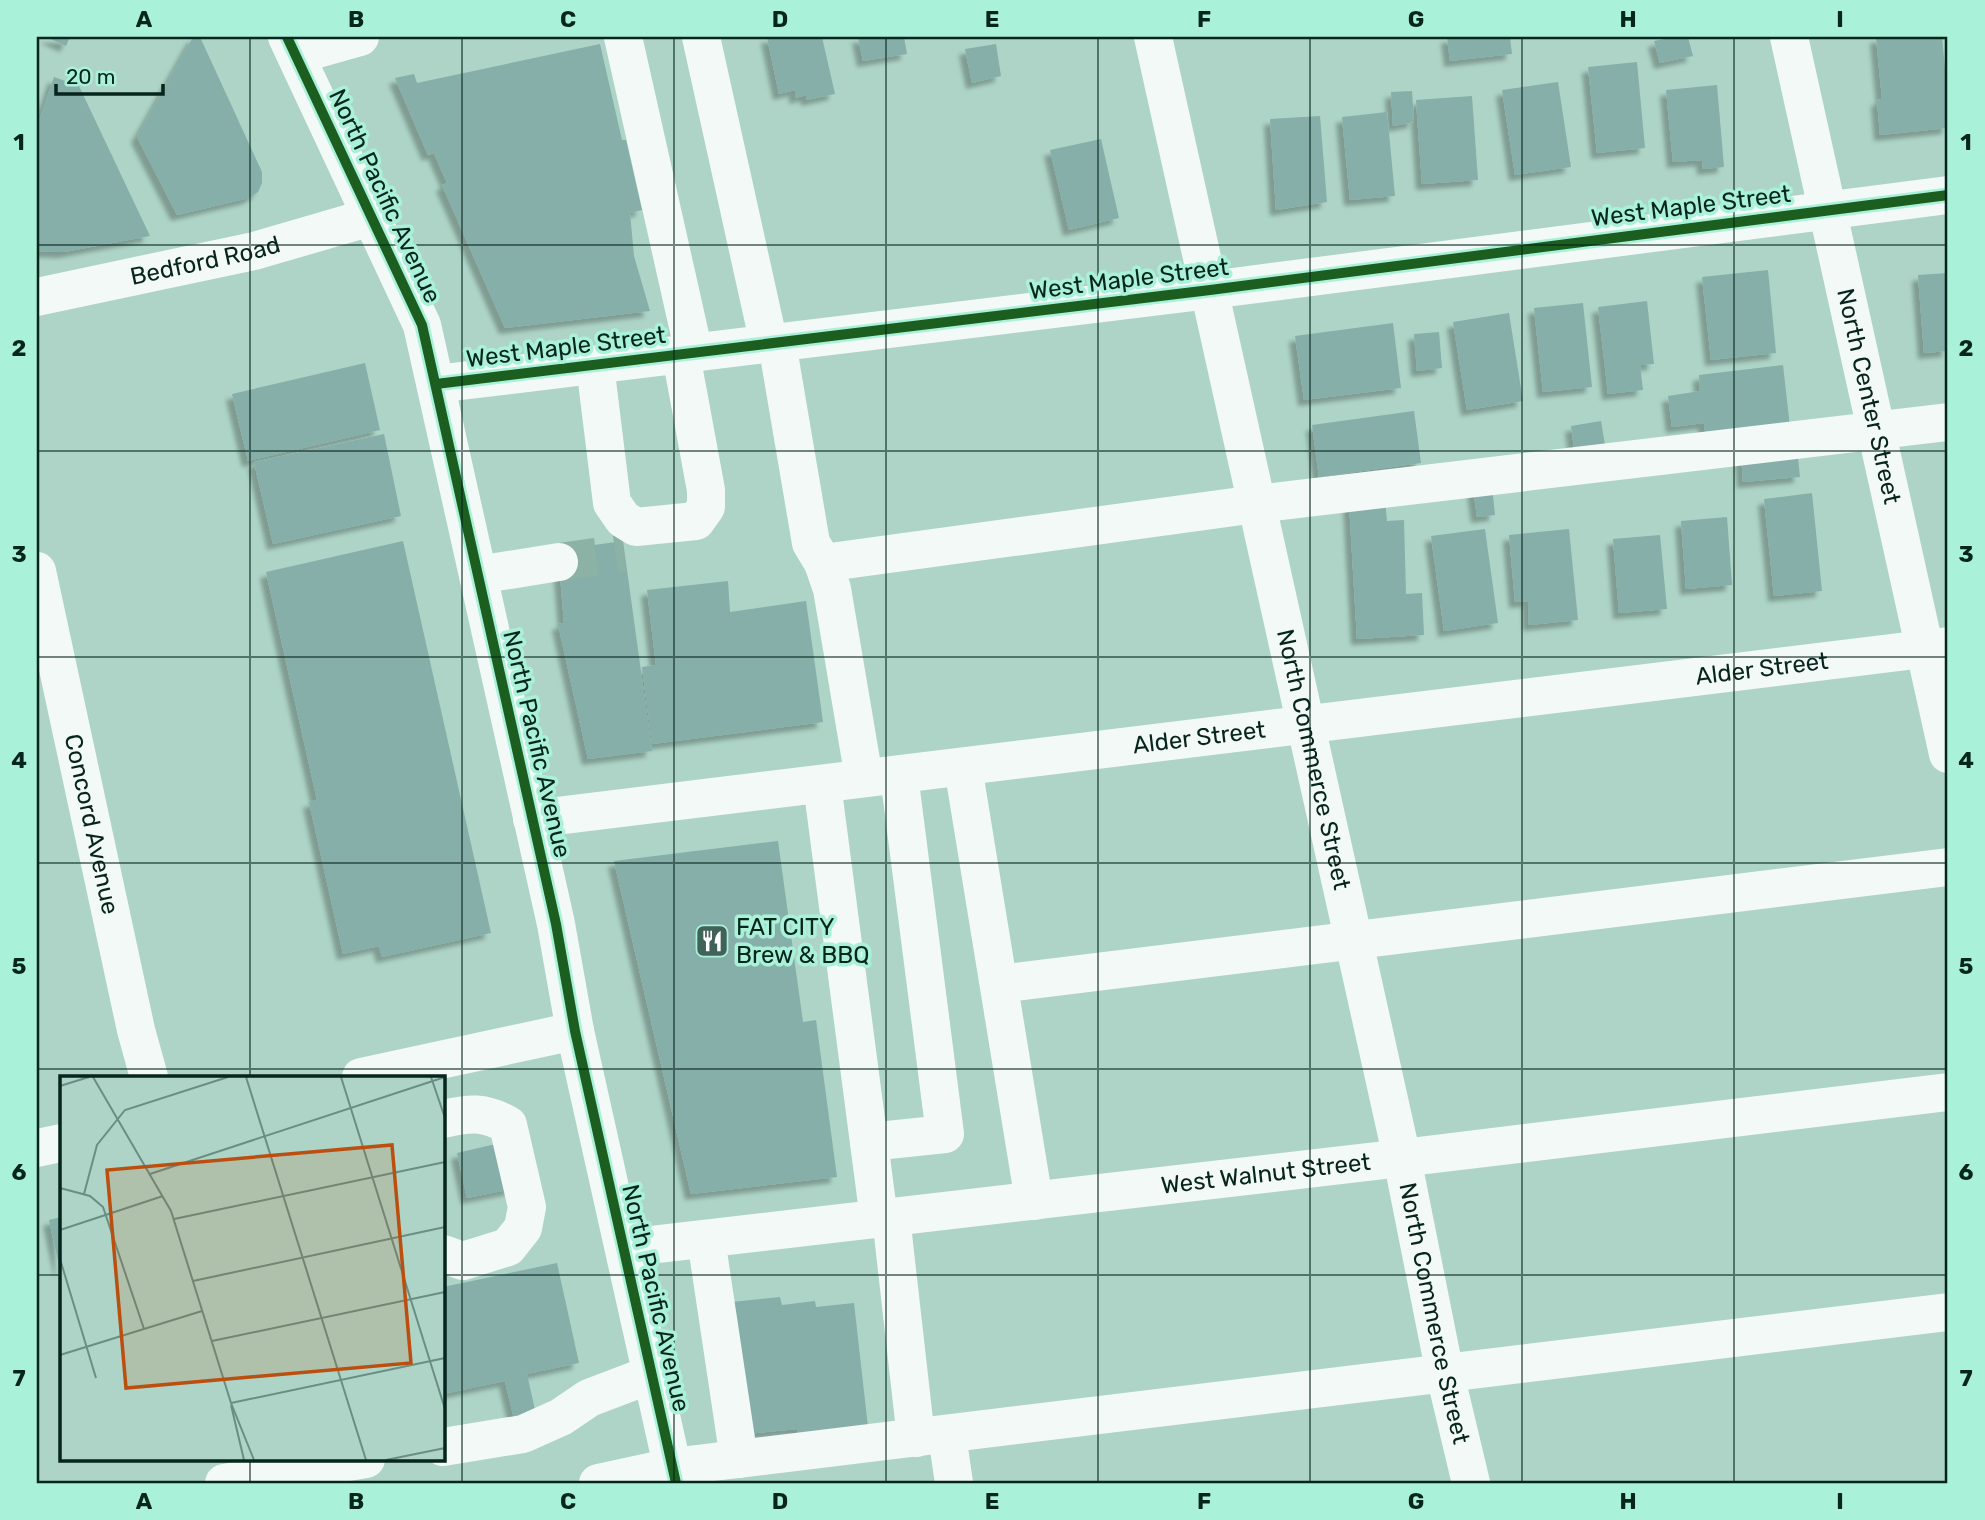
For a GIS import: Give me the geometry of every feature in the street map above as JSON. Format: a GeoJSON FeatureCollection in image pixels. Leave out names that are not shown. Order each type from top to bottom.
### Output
{"type":"FeatureCollection","features":[{"type":"Feature","properties":{"kind":"street"},"geometry":{"type":"LineString","coordinates":[[292,46],[360,37]]}},
{"type":"Feature","properties":{"kind":"street"},"geometry":{"type":"LineString","coordinates":[[594,365],[612,503],[624,519],[630,540],[696,521],[706,507],[706,490],[688,354],[623,37]]}},
{"type":"Feature","properties":{"kind":"street"},"geometry":{"type":"LineString","coordinates":[[701,37],[773,343],[811,543],[823,563],[832,589],[881,776],[945,1134],[869,1142]]}},
{"type":"Feature","properties":{"kind":"street","name":"North Commerce Street"},"geometry":{"type":"LineString","coordinates":[[1153,37],[1402,1158],[1445,1374],[1471,1483]]}},
{"type":"Feature","properties":{"kind":"street","name":"North Center Street"},"geometry":{"type":"LineString","coordinates":[[1789,37],[1877,430],[1936,647],[1948,754]]}},
{"type":"Feature","properties":{"kind":"street","name":"North Pacific Avenue"},"geometry":{"type":"LineString","coordinates":[[292,46],[422,326],[556,924],[575,1031],[674,1475]]}},
{"type":"Feature","properties":{"kind":"street","name":"West Maple Street"},"geometry":{"type":"LineString","coordinates":[[436,384],[1210,290],[1948,195]]}},
{"type":"Feature","properties":{"kind":"street","name":"Bedford Road"},"geometry":{"type":"LineString","coordinates":[[37,298],[254,251],[371,217]]}},
{"type":"Feature","properties":{"kind":"street"},"geometry":{"type":"LineString","coordinates":[[823,563],[1256,504],[1948,422]]}},
{"type":"Feature","properties":{"kind":"street"},"geometry":{"type":"LineString","coordinates":[[478,575],[559,562]]}},
{"type":"Feature","properties":{"kind":"street","name":"Concord Avenue"},"geometry":{"type":"LineString","coordinates":[[37,571],[136,1030],[149,1076]]}},
{"type":"Feature","properties":{"kind":"street","name":"Alder Street"},"geometry":{"type":"LineString","coordinates":[[532,819],[1936,647]]}},
{"type":"Feature","properties":{"kind":"street"},"geometry":{"type":"LineString","coordinates":[[963,766],[1034,1200]]}},
{"type":"Feature","properties":{"kind":"street"},"geometry":{"type":"LineString","coordinates":[[822,784],[869,1142],[932,1436],[954,1483]]}},
{"type":"Feature","properties":{"kind":"street"},"geometry":{"type":"LineString","coordinates":[[999,984],[1948,867]]}},
{"type":"Feature","properties":{"kind":"street"},"geometry":{"type":"LineString","coordinates":[[374,1076],[575,1031]]}},
{"type":"Feature","properties":{"kind":"street","name":"West Walnut Street"},"geometry":{"type":"LineString","coordinates":[[624,1248],[1948,1092]]}},
{"type":"Feature","properties":{"kind":"street"},"geometry":{"type":"LineString","coordinates":[[444,1119],[474,1114],[492,1116],[508,1125],[527,1207],[523,1228],[508,1247],[463,1261],[444,1254]]}},
{"type":"Feature","properties":{"kind":"street"},"geometry":{"type":"LineString","coordinates":[[37,1148],[60,1143]]}},
{"type":"Feature","properties":{"kind":"street"},"geometry":{"type":"LineString","coordinates":[[706,1239],[739,1459]]}},
{"type":"Feature","properties":{"kind":"street"},"geometry":{"type":"LineString","coordinates":[[598,1483],[674,1475],[739,1459],[1948,1312]]}},
{"type":"Feature","properties":{"kind":"street"},"geometry":{"type":"LineString","coordinates":[[444,1447],[523,1434],[561,1417],[589,1398],[652,1374]]}},
{"type":"Feature","properties":{"kind":"street"},"geometry":{"type":"LineString","coordinates":[[224,1483],[360,1460]]}},
{"type":"Feature","properties":{"kind":"building"},"geometry":{"type":"Polygon","coordinates":[[[46,37],[70,37],[66,46],[46,37]]]}},
{"type":"Feature","properties":{"kind":"building"},"geometry":{"type":"Polygon","coordinates":[[[193,37],[200,37],[262,172],[262,183],[258,192],[249,198],[177,215],[137,137],[193,37]]]}},
{"type":"Feature","properties":{"kind":"building"},"geometry":{"type":"Polygon","coordinates":[[[767,37],[822,37],[835,94],[807,100],[806,95],[795,98],[795,90],[779,94],[767,37]]]}},
{"type":"Feature","properties":{"kind":"building"},"geometry":{"type":"Polygon","coordinates":[[[858,37],[904,37],[907,54],[863,61],[858,37]]]}},
{"type":"Feature","properties":{"kind":"building"},"geometry":{"type":"Polygon","coordinates":[[[1447,37],[1510,37],[1512,54],[1450,61],[1447,37]]]}},
{"type":"Feature","properties":{"kind":"building"},"geometry":{"type":"Polygon","coordinates":[[[1688,37],[1693,56],[1660,63],[1654,41],[1688,37]]]}},
{"type":"Feature","properties":{"kind":"building"},"geometry":{"type":"Polygon","coordinates":[[[1876,37],[1942,37],[1948,128],[1880,135],[1877,100],[1882,99],[1876,37]]]}},
{"type":"Feature","properties":{"kind":"building"},"geometry":{"type":"Polygon","coordinates":[[[600,44],[622,140],[626,140],[642,210],[630,213],[634,256],[650,311],[505,328],[442,185],[447,183],[434,153],[428,155],[395,78],[414,74],[417,83],[600,44]]]}},
{"type":"Feature","properties":{"kind":"building"},"geometry":{"type":"Polygon","coordinates":[[[996,44],[1001,76],[972,83],[965,49],[996,44]]]}},
{"type":"Feature","properties":{"kind":"building"},"geometry":{"type":"Polygon","coordinates":[[[1637,62],[1645,148],[1597,153],[1588,67],[1637,62]]]}},
{"type":"Feature","properties":{"kind":"building"},"geometry":{"type":"Polygon","coordinates":[[[54,77],[79,86],[150,236],[64,252],[37,251],[37,127],[54,77]]]}},
{"type":"Feature","properties":{"kind":"building"},"geometry":{"type":"Polygon","coordinates":[[[1558,82],[1571,167],[1515,175],[1502,90],[1558,82]]]}},
{"type":"Feature","properties":{"kind":"building"},"geometry":{"type":"Polygon","coordinates":[[[1717,85],[1724,167],[1703,169],[1702,160],[1673,162],[1666,90],[1717,85]]]}},
{"type":"Feature","properties":{"kind":"building"},"geometry":{"type":"Polygon","coordinates":[[[1412,91],[1414,122],[1393,126],[1391,92],[1412,91]]]}},
{"type":"Feature","properties":{"kind":"building"},"geometry":{"type":"Polygon","coordinates":[[[1472,96],[1478,180],[1422,184],[1416,100],[1472,96]]]}},
{"type":"Feature","properties":{"kind":"building"},"geometry":{"type":"Polygon","coordinates":[[[1387,112],[1395,196],[1350,200],[1342,117],[1387,112]]]}},
{"type":"Feature","properties":{"kind":"building"},"geometry":{"type":"Polygon","coordinates":[[[1320,116],[1327,202],[1276,210],[1270,119],[1320,116]]]}},
{"type":"Feature","properties":{"kind":"building"},"geometry":{"type":"Polygon","coordinates":[[[1101,139],[1119,218],[1069,230],[1050,150],[1101,139]]]}},
{"type":"Feature","properties":{"kind":"building"},"geometry":{"type":"Polygon","coordinates":[[[1768,270],[1776,353],[1711,360],[1702,277],[1768,270]]]}},
{"type":"Feature","properties":{"kind":"building"},"geometry":{"type":"Polygon","coordinates":[[[1948,273],[1948,351],[1924,353],[1918,275],[1948,273]]]}},
{"type":"Feature","properties":{"kind":"building"},"geometry":{"type":"Polygon","coordinates":[[[1647,301],[1654,364],[1640,365],[1643,390],[1608,394],[1598,307],[1647,301]]]}},
{"type":"Feature","properties":{"kind":"building"},"geometry":{"type":"Polygon","coordinates":[[[1583,303],[1592,387],[1543,392],[1534,308],[1583,303]]]}},
{"type":"Feature","properties":{"kind":"building"},"geometry":{"type":"Polygon","coordinates":[[[1509,313],[1523,401],[1467,410],[1453,322],[1509,313]]]}},
{"type":"Feature","properties":{"kind":"building"},"geometry":{"type":"Polygon","coordinates":[[[1393,323],[1401,388],[1304,400],[1295,336],[1393,323]]]}},
{"type":"Feature","properties":{"kind":"building"},"geometry":{"type":"Polygon","coordinates":[[[1439,332],[1442,368],[1417,371],[1414,334],[1439,332]]]}},
{"type":"Feature","properties":{"kind":"building"},"geometry":{"type":"Polygon","coordinates":[[[365,363],[380,430],[248,461],[232,394],[365,363]]]}},
{"type":"Feature","properties":{"kind":"building"},"geometry":{"type":"Polygon","coordinates":[[[1783,365],[1790,427],[1706,438],[1704,423],[1672,427],[1668,396],[1700,391],[1699,375],[1783,365]]]}},
{"type":"Feature","properties":{"kind":"building"},"geometry":{"type":"Polygon","coordinates":[[[1414,411],[1421,463],[1319,477],[1312,425],[1414,411]]]}},
{"type":"Feature","properties":{"kind":"building"},"geometry":{"type":"Polygon","coordinates":[[[1601,421],[1606,451],[1575,455],[1571,426],[1601,421]]]}},
{"type":"Feature","properties":{"kind":"building"},"geometry":{"type":"Polygon","coordinates":[[[384,434],[401,516],[273,544],[254,462],[384,434]]]}},
{"type":"Feature","properties":{"kind":"building"},"geometry":{"type":"Polygon","coordinates":[[[1797,448],[1800,477],[1743,482],[1741,453],[1797,448]]]}},
{"type":"Feature","properties":{"kind":"building"},"geometry":{"type":"Polygon","coordinates":[[[1492,486],[1495,515],[1477,517],[1473,488],[1492,486]]]}},
{"type":"Feature","properties":{"kind":"building"},"geometry":{"type":"Polygon","coordinates":[[[1812,493],[1822,591],[1774,596],[1764,499],[1812,493]]]}},
{"type":"Feature","properties":{"kind":"building"},"geometry":{"type":"Polygon","coordinates":[[[1385,500],[1387,521],[1404,520],[1406,594],[1422,593],[1424,635],[1357,639],[1349,502],[1385,500]]]}},
{"type":"Feature","properties":{"kind":"building"},"geometry":{"type":"Polygon","coordinates":[[[1727,517],[1732,585],[1686,589],[1681,521],[1727,517]]]}},
{"type":"Feature","properties":{"kind":"building"},"geometry":{"type":"Polygon","coordinates":[[[1485,529],[1498,623],[1444,631],[1431,536],[1485,529]]]}},
{"type":"Feature","properties":{"kind":"building"},"geometry":{"type":"Polygon","coordinates":[[[1569,529],[1578,620],[1529,625],[1528,601],[1515,602],[1509,535],[1569,529]]]}},
{"type":"Feature","properties":{"kind":"building"},"geometry":{"type":"Polygon","coordinates":[[[1660,535],[1667,609],[1619,613],[1613,539],[1660,535]]]}},
{"type":"Feature","properties":{"kind":"building"},"geometry":{"type":"Polygon","coordinates":[[[403,541],[491,933],[382,957],[379,946],[343,954],[309,802],[317,800],[266,572],[403,541]]]}},
{"type":"Feature","properties":{"kind":"building"},"geometry":{"type":"Polygon","coordinates":[[[623,541],[652,751],[588,759],[558,624],[564,623],[558,550],[623,541]]]}},
{"type":"Feature","properties":{"kind":"building"},"geometry":{"type":"Polygon","coordinates":[[[728,581],[730,612],[806,601],[823,722],[652,744],[642,667],[656,665],[647,590],[728,581]]]}},
{"type":"Feature","properties":{"kind":"building"},"geometry":{"type":"Polygon","coordinates":[[[778,841],[803,1022],[816,1020],[837,1177],[691,1194],[614,861],[778,841]]]}},
{"type":"Feature","properties":{"kind":"building"},"geometry":{"type":"Polygon","coordinates":[[[500,1143],[512,1189],[467,1198],[457,1153],[500,1143]]]}},
{"type":"Feature","properties":{"kind":"building"},"geometry":{"type":"Polygon","coordinates":[[[60,1217],[60,1270],[49,1220],[60,1217]]]}},
{"type":"Feature","properties":{"kind":"building"},"geometry":{"type":"Polygon","coordinates":[[[557,1263],[579,1363],[527,1374],[537,1419],[515,1423],[505,1381],[444,1394],[444,1287],[557,1263]]]}},
{"type":"Feature","properties":{"kind":"building"},"geometry":{"type":"Polygon","coordinates":[[[780,1297],[782,1305],[815,1301],[816,1307],[854,1303],[868,1427],[798,1435],[797,1429],[746,1434],[732,1302],[780,1297]]]}},
{"type":"Feature","properties":{"kind":"tunnel"},"geometry":{"type":"LineString","coordinates":[[559,562],[624,553]]}},
{"type":"Feature","properties":{"kind":"cycle path"},"geometry":{"type":"LineString","coordinates":[[287,37],[422,325],[556,924],[575,1031],[676,1483]]}},
{"type":"Feature","properties":{"kind":"cycle path"},"geometry":{"type":"LineString","coordinates":[[436,384],[1210,290],[1948,195]]}},
{"type":"Feature","properties":{"kind":"place","name":"FAT CITY Brew & BBQ"},"geometry":{"type":"Point","coordinates":[712,941]}}]}
